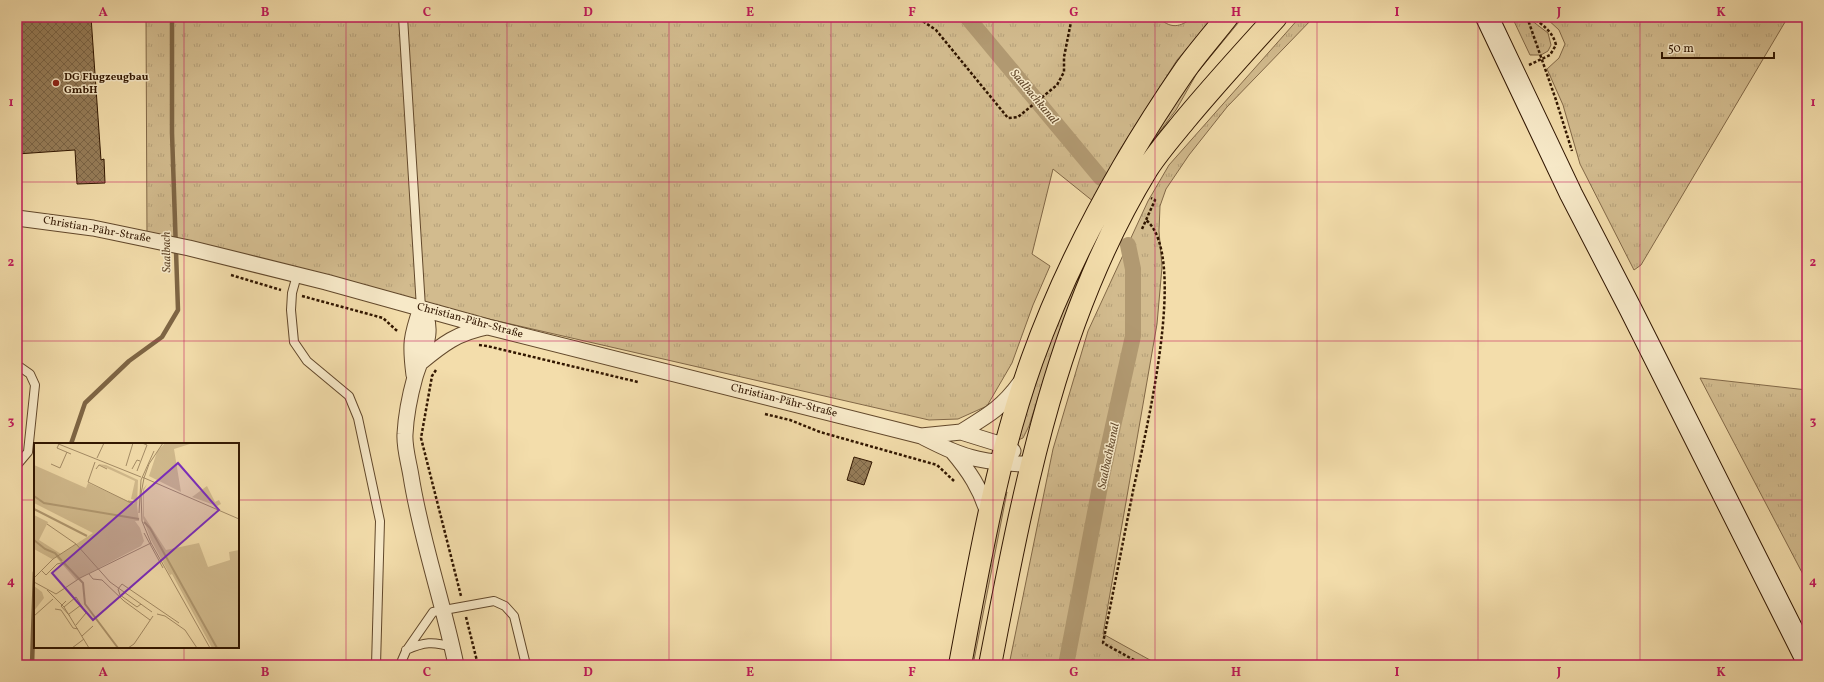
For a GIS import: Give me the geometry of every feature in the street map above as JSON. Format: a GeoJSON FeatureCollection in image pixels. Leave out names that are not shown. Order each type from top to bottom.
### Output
{"type":"FeatureCollection","features":[{"type":"Feature","properties":{"kind":"main road"},"geometry":{"type":"LineString","coordinates":[[960,665],[989,517],[1004,454],[1028,372],[1067,275],[1127,160],[1186,69],[1227,17]]}},
{"type":"Feature","properties":{"kind":"main road"},"geometry":{"type":"LineString","coordinates":[[990,665],[1031,464],[1057,371],[1097,265],[1148,168],[1165,144],[1221,76],[1276,17]]}},
{"type":"Feature","properties":{"kind":"main road"},"geometry":{"type":"LineString","coordinates":[[1487,17],[1571,194],[1634,315],[1807,660]]}},
{"type":"Feature","properties":{"kind":"street","name":"Christian-Pähr-Straße"},"geometry":{"type":"LineString","coordinates":[[17,218],[93,228],[163,242],[297,275],[488,326],[921,436],[951,450],[977,459],[1004,454]]}},
{"type":"Feature","properties":{"kind":"street"},"geometry":{"type":"LineString","coordinates":[[417,370],[411,349],[412,334],[422,308]]}},
{"type":"Feature","properties":{"kind":"street"},"geometry":{"type":"LineString","coordinates":[[422,308],[427,316],[429,325],[427,338],[417,370],[405,435],[416,505],[456,665]]}},
{"type":"Feature","properties":{"kind":"street"},"geometry":{"type":"LineString","coordinates":[[417,370],[442,346],[468,331],[488,326]]}},
{"type":"Feature","properties":{"kind":"street"},"geometry":{"type":"LineString","coordinates":[[961,432],[991,414],[1008,398],[1028,372]]}},
{"type":"Feature","properties":{"kind":"street","name":"Christian-Pähr-Straße"},"geometry":{"type":"LineString","coordinates":[[921,436],[961,432],[1004,454],[1031,464]]}},
{"type":"Feature","properties":{"kind":"street"},"geometry":{"type":"LineString","coordinates":[[951,450],[975,481],[983,497],[989,517]]}},
{"type":"Feature","properties":{"kind":"lane"},"geometry":{"type":"LineString","coordinates":[[403,17],[422,308]]}},
{"type":"Feature","properties":{"kind":"lane"},"geometry":{"type":"LineString","coordinates":[[297,275],[292,293],[290,310],[294,342],[307,361],[349,396],[358,418],[380,521],[376,665]]}},
{"type":"Feature","properties":{"kind":"lane"},"geometry":{"type":"LineString","coordinates":[[17,367],[30,374],[35,385],[28,452],[17,465]]}},
{"type":"Feature","properties":{"kind":"lane"},"geometry":{"type":"LineString","coordinates":[[400,665],[406,651],[433,612],[494,601],[505,606],[514,616],[526,665]]}},
{"type":"Feature","properties":{"kind":"lane"},"geometry":{"type":"LineString","coordinates":[[406,651],[422,643],[439,643],[452,647]]}},
{"type":"Feature","properties":{"kind":"path"},"geometry":{"type":"LineString","coordinates":[[914,17],[936,30],[1008,118],[1018,117],[1057,85],[1064,72],[1064,57],[1072,17]]}},
{"type":"Feature","properties":{"kind":"path"},"geometry":{"type":"LineString","coordinates":[[1526,17],[1541,60],[1550,56],[1556,45],[1554,38],[1543,25],[1532,17]]}},
{"type":"Feature","properties":{"kind":"path"},"geometry":{"type":"LineString","coordinates":[[1149,197],[1152,191]]}},
{"type":"Feature","properties":{"kind":"path"},"geometry":{"type":"LineString","coordinates":[[1142,229],[1155,200]]}},
{"type":"Feature","properties":{"kind":"path"},"geometry":{"type":"LineString","coordinates":[[1142,665],[1103,643],[1157,373],[1164,319],[1164,264],[1158,236],[1152,225],[1146,220]]}},
{"type":"Feature","properties":{"kind":"path"},"geometry":{"type":"LineString","coordinates":[[225,272],[239,278],[383,318],[396,330],[412,334]]}},
{"type":"Feature","properties":{"kind":"path"},"geometry":{"type":"LineString","coordinates":[[472,345],[487,346],[640,382]]}},
{"type":"Feature","properties":{"kind":"path"},"geometry":{"type":"LineString","coordinates":[[442,346],[447,353],[432,376],[421,438],[478,665]]}},
{"type":"Feature","properties":{"kind":"path"},"geometry":{"type":"LineString","coordinates":[[760,412],[790,420],[820,432],[937,465],[953,478],[961,490],[975,481]]}},
{"type":"Feature","properties":{"kind":"green space"},"geometry":{"type":"Polygon","coordinates":[[[146,17],[1158,17],[1167,24],[1175,26],[1188,21],[1193,17],[1214,17],[1177,60],[1119,151],[1094,202],[1053,169],[1032,254],[1050,266],[1033,305],[1012,363],[987,406],[958,419],[929,420],[297,275],[147,238],[146,17]]]}},
{"type":"Feature","properties":{"kind":"green space"},"geometry":{"type":"Polygon","coordinates":[[[1241,17],[1243,17],[1197,73],[1176,110],[1151,143],[1130,180],[1166,115],[1209,55],[1241,17]]]}},
{"type":"Feature","properties":{"kind":"green space"},"geometry":{"type":"Polygon","coordinates":[[[1300,17],[1314,17],[1227,107],[1189,155],[1166,189],[1160,206],[1159,231],[1162,267],[1157,324],[1103,634],[1159,665],[1009,665],[1053,449],[1088,331],[1148,201],[1169,165],[1300,17]]]}},
{"type":"Feature","properties":{"kind":"green space"},"geometry":{"type":"Polygon","coordinates":[[[1512,17],[1527,17],[1548,33],[1551,45],[1548,51],[1541,55],[1530,55],[1512,17]]]}},
{"type":"Feature","properties":{"kind":"green space"},"geometry":{"type":"Polygon","coordinates":[[[1545,17],[1788,17],[1641,265],[1634,270],[1580,164],[1563,105],[1547,69],[1559,58],[1565,44],[1559,30],[1545,17]]]}},
{"type":"Feature","properties":{"kind":"green space"},"geometry":{"type":"Polygon","coordinates":[[[1096,238],[1098,239],[1042,385],[1029,426],[1023,438],[1018,440],[1037,372],[1061,313],[1096,238]]]}},
{"type":"Feature","properties":{"kind":"green space"},"geometry":{"type":"Polygon","coordinates":[[[1700,378],[1807,390],[1807,582],[1700,378]]]}},
{"type":"Feature","properties":{"kind":"green space"},"geometry":{"type":"Polygon","coordinates":[[[1004,492],[1007,492],[973,665],[969,665],[1004,492]]]}},
{"type":"Feature","properties":{"kind":"building","name":"DG Flugzeugbau GmbH"},"geometry":{"type":"Polygon","coordinates":[[[17,17],[91,17],[101,160],[104,159],[105,183],[77,184],[75,150],[17,154],[17,17]]]}},
{"type":"Feature","properties":{"kind":"building"},"geometry":{"type":"Polygon","coordinates":[[[854,457],[872,462],[864,485],[847,480],[854,457]]]}},
{"type":"Feature","properties":{"kind":"waterway","name":"Saalbach"},"geometry":{"type":"LineString","coordinates":[[71,443],[85,403],[129,361],[162,337],[178,310],[172,133],[172,17]]}},
{"type":"Feature","properties":{"kind":"waterway","name":"Saalbachkanal"},"geometry":{"type":"LineString","coordinates":[[967,17],[1101,178]]}},
{"type":"Feature","properties":{"kind":"waterway","name":"Saalbachkanal"},"geometry":{"type":"LineString","coordinates":[[1066,665],[1102,476],[1133,336],[1133,269],[1128,245]]}},
{"type":"Feature","properties":{"kind":"waterway","name":"Saalbach"},"geometry":{"type":"LineString","coordinates":[[32,665],[34,603]]}},
{"type":"Feature","properties":{"kind":"place","name":"DG Flugzeugbau GmbH"},"geometry":{"type":"Point","coordinates":[56,83]}}]}
